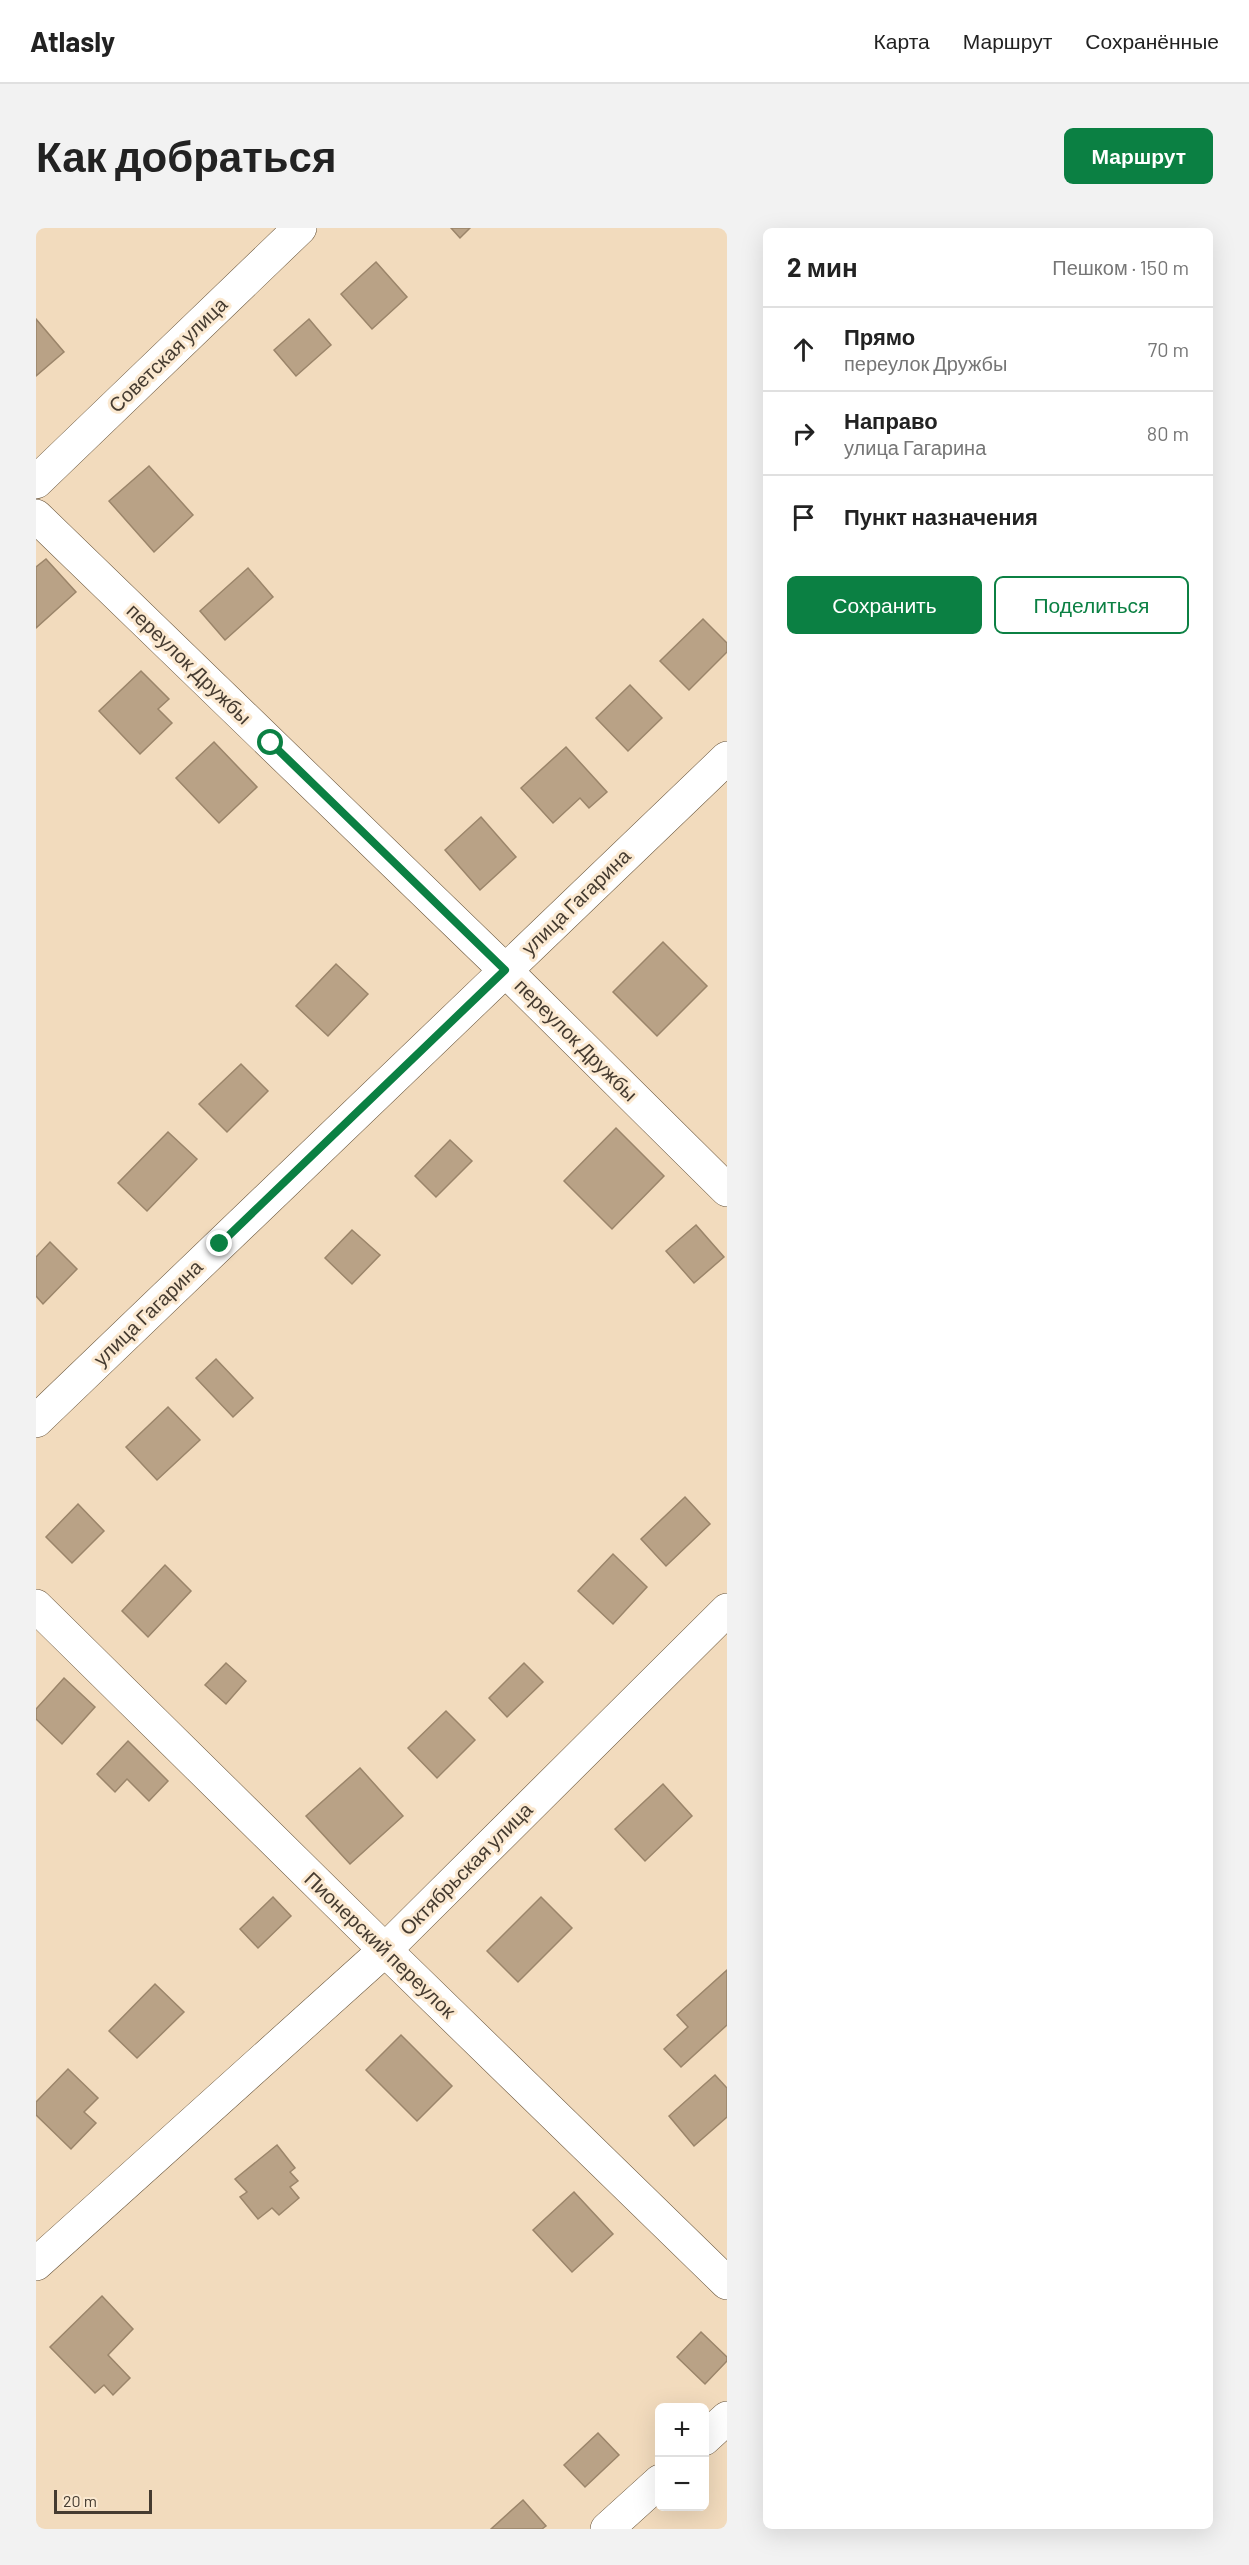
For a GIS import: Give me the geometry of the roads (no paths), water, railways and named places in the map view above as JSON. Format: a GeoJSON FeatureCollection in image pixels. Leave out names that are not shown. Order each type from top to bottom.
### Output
{"type":"FeatureCollection","features":[{"type":"Feature","properties":{"kind":"street","name":"Советская улица"},"geometry":{"type":"LineString","coordinates":[[36,482],[300,228]]}},
{"type":"Feature","properties":{"kind":"street","name":"переулок Дружбы"},"geometry":{"type":"LineString","coordinates":[[36,516],[505,970],[727,1190]]}},
{"type":"Feature","properties":{"kind":"street","name":"улица Гагарина"},"geometry":{"type":"LineString","coordinates":[[36,1421],[727,758]]}},
{"type":"Feature","properties":{"kind":"street","name":"Пионерский переулок"},"geometry":{"type":"LineString","coordinates":[[36,1606],[727,2283]]}},
{"type":"Feature","properties":{"kind":"street","name":"Октябрьская улица"},"geometry":{"type":"LineString","coordinates":[[36,2264],[385,1950],[727,1610]]}},
{"type":"Feature","properties":{"kind":"street"},"geometry":{"type":"LineString","coordinates":[[709,2435],[727,2418]]}},
{"type":"Feature","properties":{"kind":"street"},"geometry":{"type":"LineString","coordinates":[[607,2529],[655,2486]]}}]}
